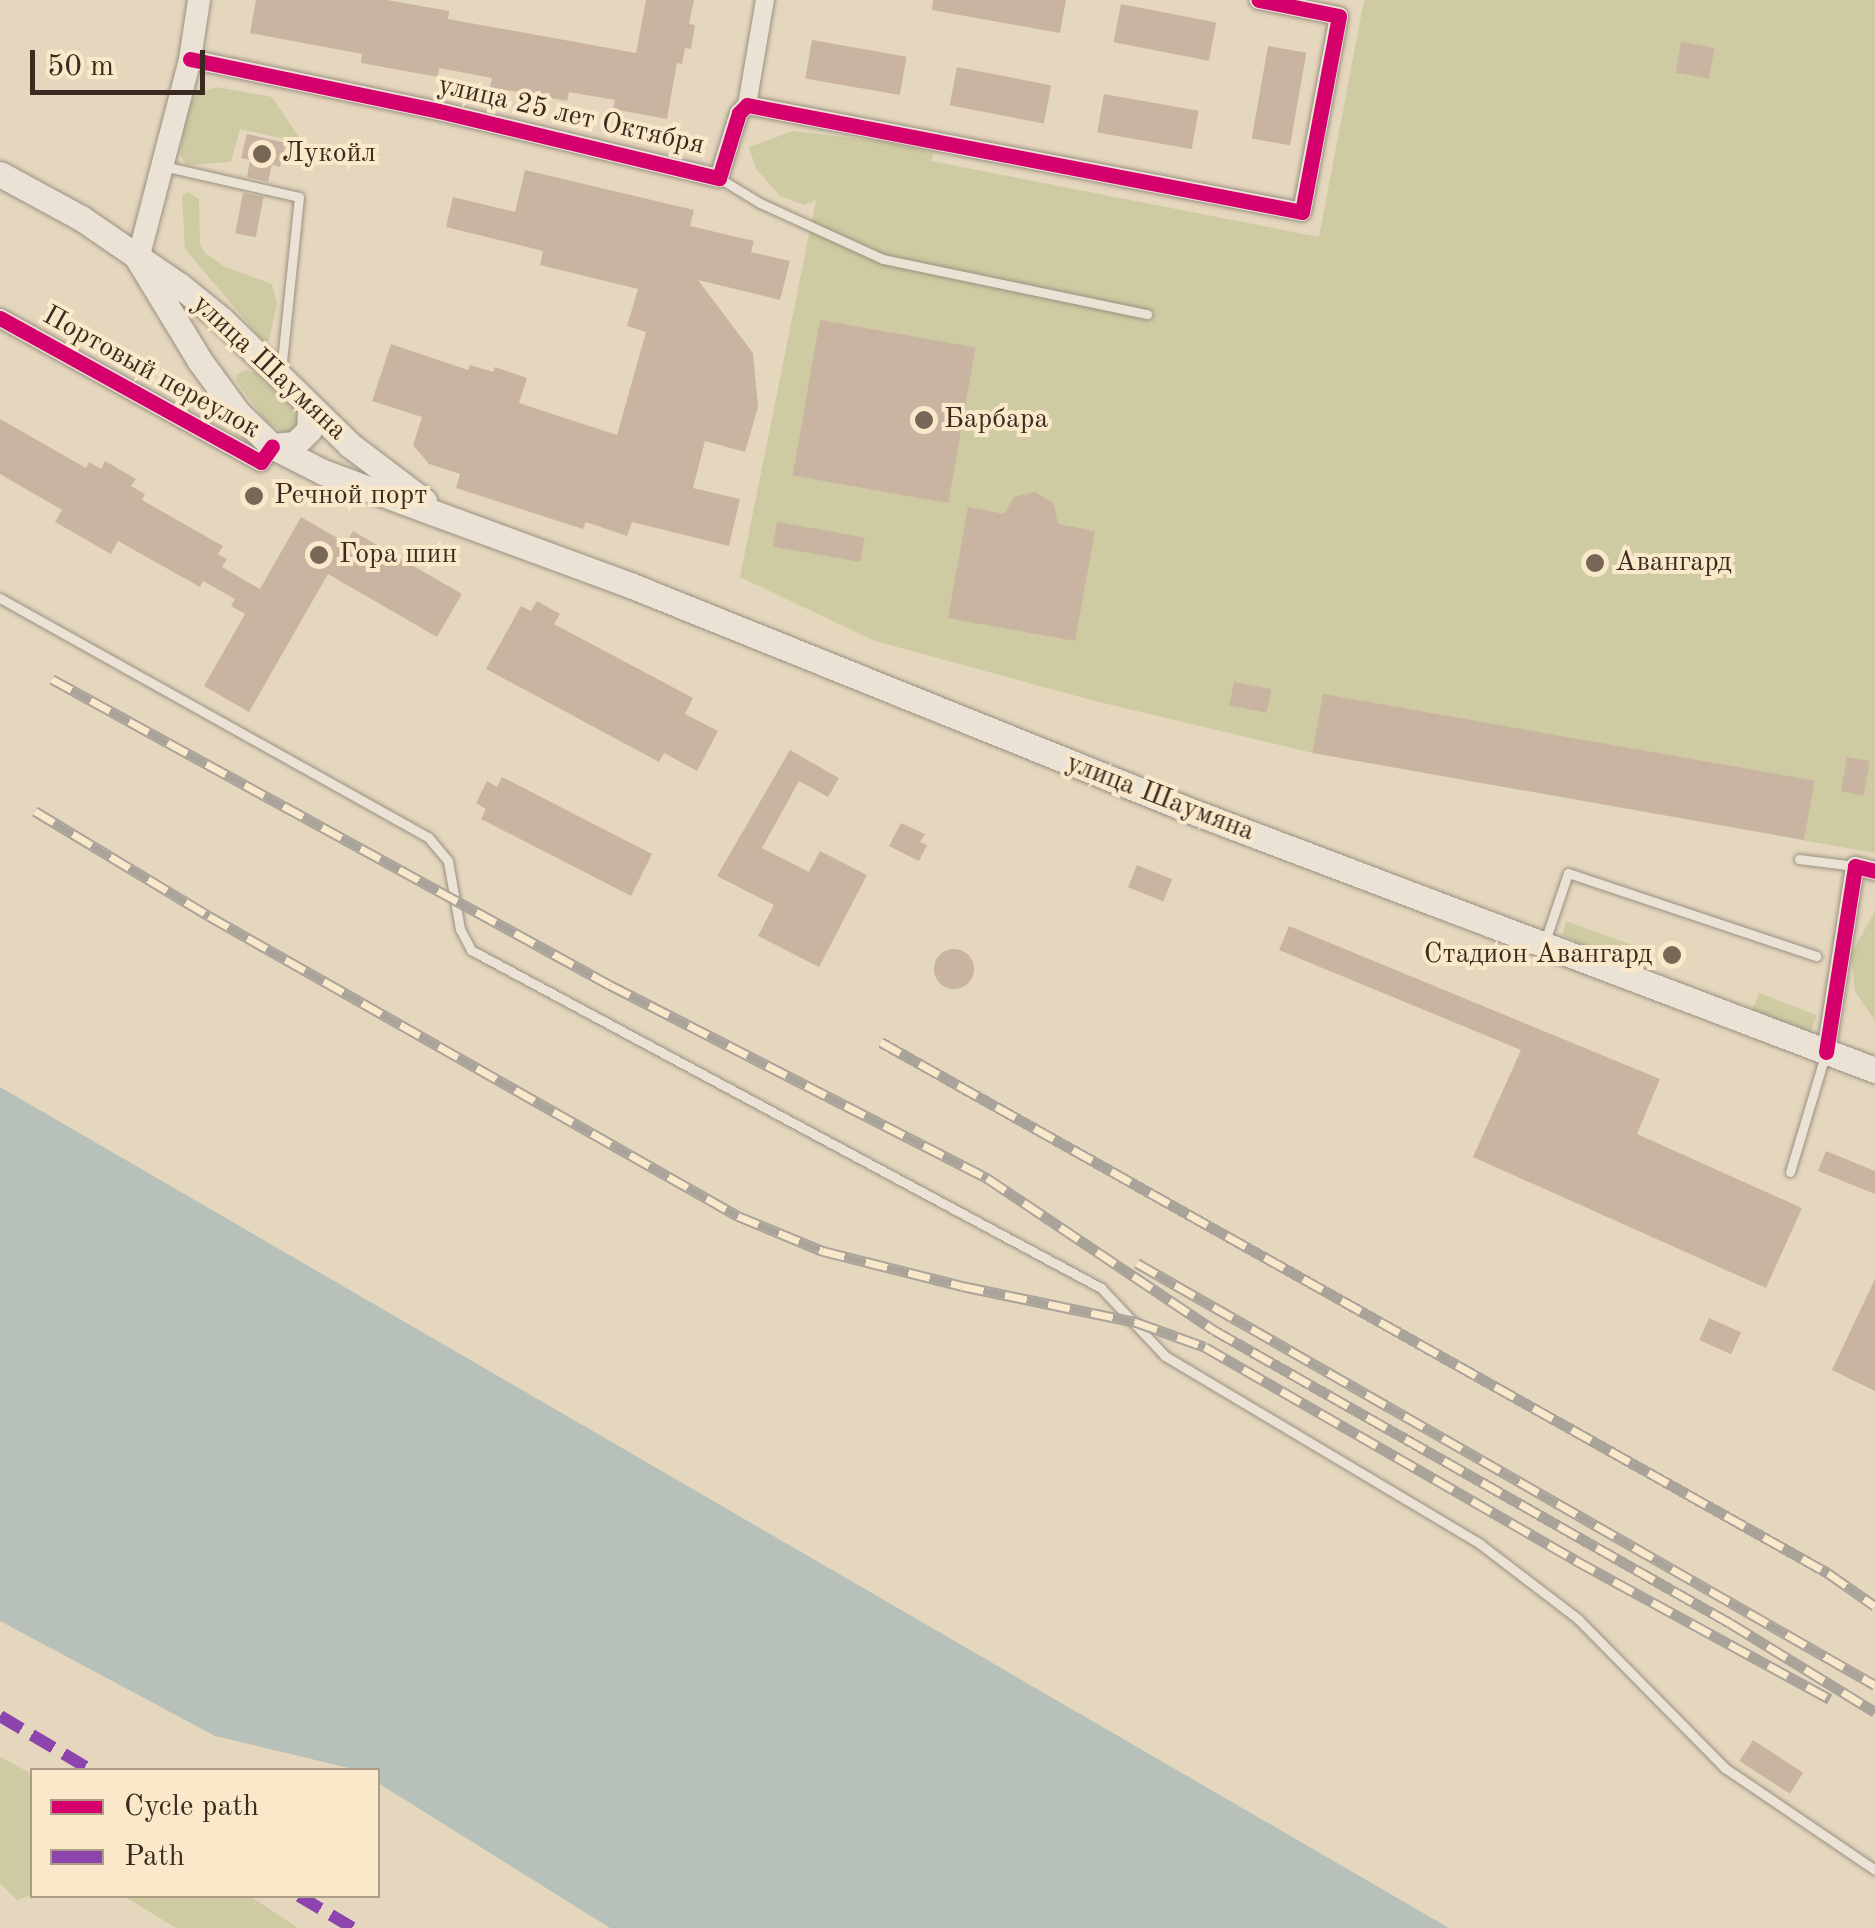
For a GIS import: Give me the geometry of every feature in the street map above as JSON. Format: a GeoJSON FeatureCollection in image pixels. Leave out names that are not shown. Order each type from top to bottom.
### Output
{"type":"FeatureCollection","features":[{"type":"Feature","properties":{"kind":"main road"},"geometry":{"type":"LineString","coordinates":[[0,174],[81,218],[138,259]]}},
{"type":"Feature","properties":{"kind":"main road","name":"улица Шаумяна"},"geometry":{"type":"LineString","coordinates":[[138,259],[222,320],[310,408],[448,518]]}},
{"type":"Feature","properties":{"kind":"main road","name":"улица Шаумяна"},"geometry":{"type":"LineString","coordinates":[[138,259],[200,362],[237,412],[272,446],[322,472],[630,585],[973,725],[1543,947],[1875,1070]]}},
{"type":"Feature","properties":{"kind":"main road"},"geometry":{"type":"LineString","coordinates":[[272,446],[295,444],[309,430],[310,408]]}},
{"type":"Feature","properties":{"kind":"street"},"geometry":{"type":"LineString","coordinates":[[138,259],[190,59],[199,0]]}},
{"type":"Feature","properties":{"kind":"street","name":"улица 25 лет Октября"},"geometry":{"type":"LineString","coordinates":[[190,59],[439,110],[720,178],[738,113],[747,105],[766,0]]}},
{"type":"Feature","properties":{"kind":"street"},"geometry":{"type":"LineString","coordinates":[[747,105],[1302,212],[1339,16],[1259,0]]}},
{"type":"Feature","properties":{"kind":"street","name":"Портовый переулок"},"geometry":{"type":"LineString","coordinates":[[0,318],[261,462],[272,446]]}},
{"type":"Feature","properties":{"kind":"street"},"geometry":{"type":"LineString","coordinates":[[1826,1052],[1855,866],[1875,871]]}},
{"type":"Feature","properties":{"kind":"lane"},"geometry":{"type":"LineString","coordinates":[[163,166],[298,197],[280,378]]}},
{"type":"Feature","properties":{"kind":"lane"},"geometry":{"type":"LineString","coordinates":[[720,178],[760,203],[883,259],[1147,314]]}},
{"type":"Feature","properties":{"kind":"lane"},"geometry":{"type":"LineString","coordinates":[[0,598],[428,837],[448,861],[460,929],[471,950],[1101,1288],[1165,1356],[1480,1544],[1578,1619],[1725,1768],[1875,1870]]}},
{"type":"Feature","properties":{"kind":"lane"},"geometry":{"type":"LineString","coordinates":[[1799,858],[1855,866]]}},
{"type":"Feature","properties":{"kind":"lane"},"geometry":{"type":"LineString","coordinates":[[1543,947],[1568,873],[1816,956]]}},
{"type":"Feature","properties":{"kind":"lane"},"geometry":{"type":"LineString","coordinates":[[1790,1172],[1826,1052]]}},
{"type":"Feature","properties":{"kind":"shaded area"},"geometry":{"type":"Polygon","coordinates":[[[1364,0],[1875,0],[1875,853],[1313,753],[1091,700],[875,641],[740,577],[816,200],[804,205],[780,196],[756,169],[749,147],[793,131],[886,142],[934,153],[931,161],[1319,237],[1364,0]]]}},
{"type":"Feature","properties":{"kind":"shaded area"},"geometry":{"type":"Polygon","coordinates":[[[216,87],[272,97],[303,143],[240,129],[231,162],[186,165],[180,154],[188,106],[198,93],[216,87]]]}},
{"type":"Feature","properties":{"kind":"shaded area"},"geometry":{"type":"Polygon","coordinates":[[[188,192],[199,199],[200,245],[205,253],[225,267],[272,284],[277,303],[269,341],[263,341],[185,249],[182,196],[188,192]]]}},
{"type":"Feature","properties":{"kind":"shaded area"},"geometry":{"type":"Polygon","coordinates":[[[245,370],[255,373],[297,415],[300,426],[287,436],[266,421],[236,381],[236,375],[245,370]]]}},
{"type":"Feature","properties":{"kind":"shaded area"},"geometry":{"type":"Polygon","coordinates":[[[1875,911],[1875,1021],[1855,991],[1851,954],[1875,911]]]}},
{"type":"Feature","properties":{"kind":"shaded area"},"geometry":{"type":"Polygon","coordinates":[[[1566,921],[1643,949],[1641,956],[1592,949],[1562,935],[1566,921]]]}},
{"type":"Feature","properties":{"kind":"shaded area"},"geometry":{"type":"Polygon","coordinates":[[[1759,993],[1817,1015],[1810,1032],[1753,1010],[1759,993]]]}},
{"type":"Feature","properties":{"kind":"shaded area"},"geometry":{"type":"Polygon","coordinates":[[[0,1087],[1449,1928],[610,1928],[380,1784],[380,1768],[349,1768],[215,1736],[0,1621],[0,1087]]]}},
{"type":"Feature","properties":{"kind":"shaded area"},"geometry":{"type":"Polygon","coordinates":[[[0,1757],[30,1773],[30,1896],[17,1900],[0,1883],[0,1757]]]}},
{"type":"Feature","properties":{"kind":"shaded area"},"geometry":{"type":"Polygon","coordinates":[[[127,1898],[253,1898],[298,1928],[176,1928],[127,1898]]]}},
{"type":"Feature","properties":{"kind":"building"},"geometry":{"type":"Polygon","coordinates":[[[256,0],[387,0],[449,11],[448,19],[636,53],[646,0],[694,0],[689,24],[695,25],[691,49],[685,48],[682,64],[677,63],[667,119],[613,109],[615,100],[569,92],[567,101],[490,87],[492,78],[439,68],[438,77],[361,63],[362,54],[250,33],[256,0]]]}},
{"type":"Feature","properties":{"kind":"building"},"geometry":{"type":"Polygon","coordinates":[[[933,0],[1066,0],[1060,33],[932,10],[933,0]]]}},
{"type":"Feature","properties":{"kind":"building"},"geometry":{"type":"Polygon","coordinates":[[[1121,4],[1216,23],[1209,61],[1114,42],[1121,4]]]}},
{"type":"Feature","properties":{"kind":"building"},"geometry":{"type":"Polygon","coordinates":[[[812,40],[907,57],[900,95],[805,78],[812,40]]]}},
{"type":"Feature","properties":{"kind":"building"},"geometry":{"type":"Polygon","coordinates":[[[1681,42],[1714,48],[1709,78],[1676,73],[1681,42]]]}},
{"type":"Feature","properties":{"kind":"building"},"geometry":{"type":"Polygon","coordinates":[[[1268,46],[1306,53],[1290,145],[1252,139],[1268,46]]]}},
{"type":"Feature","properties":{"kind":"building"},"geometry":{"type":"Polygon","coordinates":[[[957,67],[1051,85],[1044,124],[950,105],[957,67]]]}},
{"type":"Feature","properties":{"kind":"building"},"geometry":{"type":"Polygon","coordinates":[[[1104,94],[1199,111],[1192,149],[1097,132],[1104,94]]]}},
{"type":"Feature","properties":{"kind":"building"},"geometry":{"type":"Polygon","coordinates":[[[247,134],[286,143],[280,167],[272,165],[268,182],[247,177],[250,160],[241,158],[247,134]]]}},
{"type":"Feature","properties":{"kind":"building"},"geometry":{"type":"Polygon","coordinates":[[[525,170],[694,210],[690,226],[754,241],[751,252],[790,261],[780,300],[698,280],[753,353],[758,407],[745,452],[705,441],[693,488],[740,499],[729,546],[632,522],[627,536],[586,522],[583,529],[456,488],[460,474],[429,464],[413,445],[422,417],[372,401],[391,344],[468,370],[470,365],[493,372],[495,367],[527,378],[519,403],[617,435],[646,332],[627,326],[638,289],[540,265],[543,251],[446,227],[453,197],[515,212],[525,170]]]}},
{"type":"Feature","properties":{"kind":"building"},"geometry":{"type":"Polygon","coordinates":[[[243,193],[264,197],[256,237],[235,233],[243,193]]]}},
{"type":"Feature","properties":{"kind":"building"},"geometry":{"type":"Polygon","coordinates":[[[820,320],[976,347],[948,503],[793,476],[820,320]]]}},
{"type":"Feature","properties":{"kind":"building"},"geometry":{"type":"Polygon","coordinates":[[[0,419],[86,468],[89,462],[101,469],[105,461],[136,479],[131,486],[145,494],[142,500],[223,546],[218,554],[227,559],[222,567],[260,589],[301,517],[346,543],[353,531],[462,594],[437,637],[328,574],[249,712],[204,686],[245,614],[231,606],[235,599],[203,581],[200,587],[118,541],[111,554],[55,522],[62,510],[0,474],[0,419]]]}},
{"type":"Feature","properties":{"kind":"building"},"geometry":{"type":"Polygon","coordinates":[[[1035,492],[1054,504],[1058,524],[1095,531],[1075,641],[948,618],[968,507],[1004,514],[1014,497],[1035,492]]]}},
{"type":"Feature","properties":{"kind":"building"},"geometry":{"type":"Polygon","coordinates":[[[777,522],[865,537],[860,562],[773,547],[777,522]]]}},
{"type":"Feature","properties":{"kind":"building"},"geometry":{"type":"Polygon","coordinates":[[[537,601],[560,614],[554,624],[693,698],[685,714],[718,731],[697,771],[664,753],[659,762],[486,669],[521,606],[531,611],[537,601]]]}},
{"type":"Feature","properties":{"kind":"building"},"geometry":{"type":"Polygon","coordinates":[[[1234,682],[1271,689],[1267,713],[1229,706],[1234,682]]]}},
{"type":"Feature","properties":{"kind":"building"},"geometry":{"type":"Polygon","coordinates":[[[1323,694],[1814,781],[1804,840],[1313,753],[1323,694]]]}},
{"type":"Feature","properties":{"kind":"building"},"geometry":{"type":"Polygon","coordinates":[[[790,750],[839,778],[828,797],[799,781],[762,848],[809,872],[820,851],[867,875],[819,967],[758,936],[774,905],[717,876],[790,750]]]}},
{"type":"Feature","properties":{"kind":"building"},"geometry":{"type":"Polygon","coordinates":[[[1847,757],[1870,761],[1864,795],[1841,791],[1847,757]]]}},
{"type":"Feature","properties":{"kind":"building"},"geometry":{"type":"Polygon","coordinates":[[[502,777],[652,854],[631,896],[481,819],[486,809],[476,803],[487,781],[497,787],[502,777]]]}},
{"type":"Feature","properties":{"kind":"building"},"geometry":{"type":"Polygon","coordinates":[[[901,823],[925,834],[920,842],[927,845],[919,861],[889,846],[901,823]]]}},
{"type":"Feature","properties":{"kind":"building"},"geometry":{"type":"Polygon","coordinates":[[[1137,865],[1172,879],[1163,901],[1128,887],[1137,865]]]}},
{"type":"Feature","properties":{"kind":"building"},"geometry":{"type":"Polygon","coordinates":[[[1289,926],[1660,1079],[1637,1134],[1802,1208],[1766,1288],[1473,1157],[1521,1050],[1279,950],[1289,926]]]}},
{"type":"Feature","properties":{"kind":"building"},"geometry":{"type":"Polygon","coordinates":[[[954,949],[968,955],[974,969],[968,983],[954,989],[940,983],[934,969],[940,955],[954,949]]]}},
{"type":"Feature","properties":{"kind":"building"},"geometry":{"type":"Polygon","coordinates":[[[1826,1151],[1875,1171],[1875,1194],[1818,1171],[1826,1151]]]}},
{"type":"Feature","properties":{"kind":"building"},"geometry":{"type":"Polygon","coordinates":[[[1875,1279],[1875,1391],[1832,1370],[1875,1279]]]}},
{"type":"Feature","properties":{"kind":"building"},"geometry":{"type":"Polygon","coordinates":[[[1709,1318],[1741,1332],[1731,1354],[1699,1340],[1709,1318]]]}},
{"type":"Feature","properties":{"kind":"building"},"geometry":{"type":"Polygon","coordinates":[[[1753,1740],[1803,1773],[1790,1794],[1739,1761],[1753,1740]]]}},
{"type":"Feature","properties":{"kind":"railway"},"geometry":{"type":"LineString","coordinates":[[52,679],[610,985],[987,1178],[1214,1330],[1730,1623],[1875,1712]]}},
{"type":"Feature","properties":{"kind":"railway"},"geometry":{"type":"LineString","coordinates":[[35,811],[209,916],[738,1216],[823,1251],[962,1286],[1136,1322],[1205,1347],[1575,1560],[1830,1699]]}},
{"type":"Feature","properties":{"kind":"railway"},"geometry":{"type":"LineString","coordinates":[[881,1042],[1828,1573],[1875,1606]]}},
{"type":"Feature","properties":{"kind":"railway"},"geometry":{"type":"LineString","coordinates":[[1137,1263],[1875,1685]]}},
{"type":"Feature","properties":{"kind":"marked path"},"geometry":{"type":"LineString","coordinates":[[0,1716],[88,1768]]}},
{"type":"Feature","properties":{"kind":"marked path"},"geometry":{"type":"LineString","coordinates":[[302,1898],[353,1928]]}},
{"type":"Feature","properties":{"kind":"cycle path"},"geometry":{"type":"LineString","coordinates":[[190,59],[439,111],[719,178],[739,113],[747,105],[1302,212],[1339,16],[1259,0]]}},
{"type":"Feature","properties":{"kind":"cycle path"},"geometry":{"type":"LineString","coordinates":[[0,318],[261,462],[272,446]]}},
{"type":"Feature","properties":{"kind":"cycle path"},"geometry":{"type":"LineString","coordinates":[[1826,1052],[1855,866],[1875,871]]}},
{"type":"Feature","properties":{"kind":"place","name":"Лукойл"},"geometry":{"type":"Point","coordinates":[262,154]}},
{"type":"Feature","properties":{"kind":"place","name":"Барбара"},"geometry":{"type":"Point","coordinates":[924,420]}},
{"type":"Feature","properties":{"kind":"place","name":"Речной порт"},"geometry":{"type":"Point","coordinates":[254,496]}},
{"type":"Feature","properties":{"kind":"place","name":"Гора шин"},"geometry":{"type":"Point","coordinates":[319,555]}},
{"type":"Feature","properties":{"kind":"place","name":"Авангард"},"geometry":{"type":"Point","coordinates":[1595,563]}},
{"type":"Feature","properties":{"kind":"place","name":"Стадион Авангард"},"geometry":{"type":"Point","coordinates":[1672,955]}}]}
